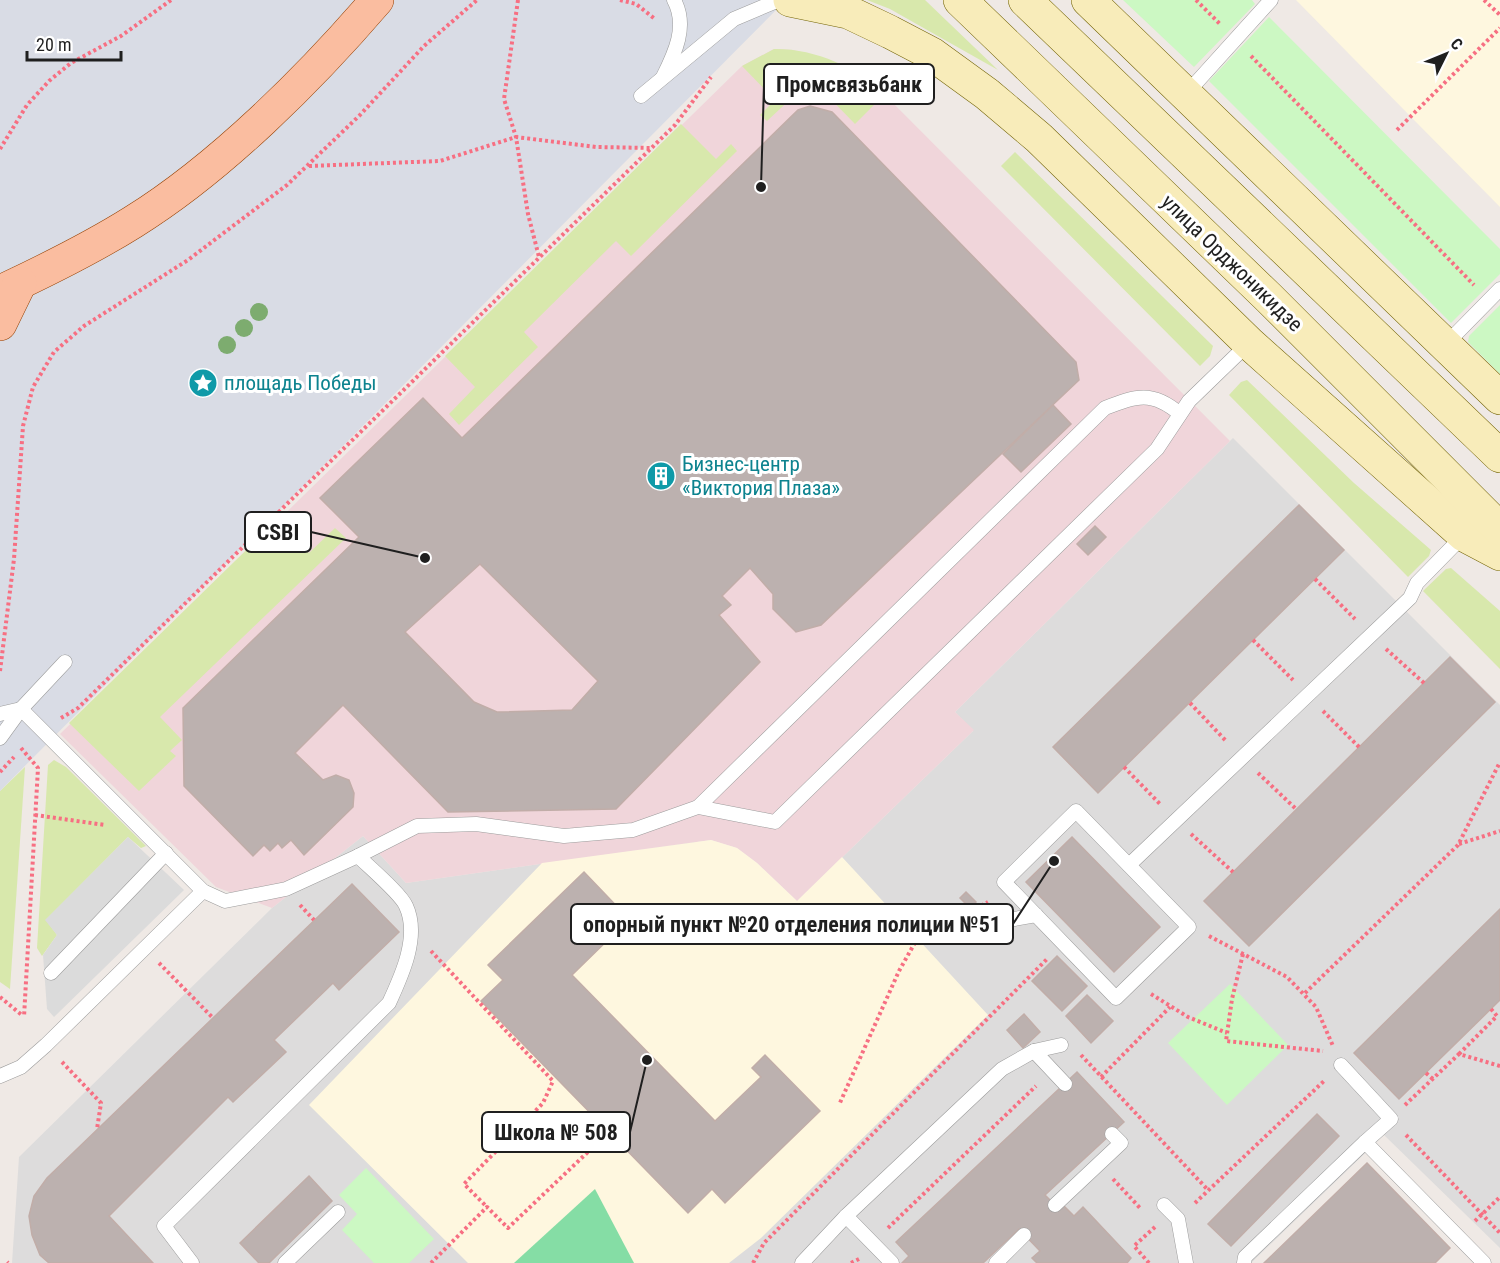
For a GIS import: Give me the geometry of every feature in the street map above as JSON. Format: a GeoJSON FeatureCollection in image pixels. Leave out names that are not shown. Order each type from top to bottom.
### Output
{"type":"FeatureCollection","features":[{"type":"Feature","properties":{"kind":"main road"},"geometry":{"type":"LineString","coordinates":[[0,324],[10,288],[134,222],[183,185],[229,148],[291,92],[339,45],[377,0]]}},
{"type":"Feature","properties":{"kind":"main road"},"geometry":{"type":"LineString","coordinates":[[790,0],[848,12],[890,32],[932,54],[987,94],[1039,138],[1249,343],[1464,536],[1500,554]]}},
{"type":"Feature","properties":{"kind":"main road","name":"улица Орджоникидзе"},"geometry":{"type":"LineString","coordinates":[[960,0],[1260,290],[1500,529]]}},
{"type":"Feature","properties":{"kind":"main road"},"geometry":{"type":"LineString","coordinates":[[1025,0],[1500,456]]}},
{"type":"Feature","properties":{"kind":"main road"},"geometry":{"type":"LineString","coordinates":[[1089,0],[1500,398]]}},
{"type":"Feature","properties":{"kind":"lane"},"geometry":{"type":"LineString","coordinates":[[662,80],[678,42],[681,26],[674,0]]}},
{"type":"Feature","properties":{"kind":"lane"},"geometry":{"type":"LineString","coordinates":[[641,96],[734,19],[779,0]]}},
{"type":"Feature","properties":{"kind":"lane"},"geometry":{"type":"LineString","coordinates":[[1186,94],[1271,0]]}},
{"type":"Feature","properties":{"kind":"lane"},"geometry":{"type":"LineString","coordinates":[[1445,345],[1500,289]]}},
{"type":"Feature","properties":{"kind":"lane"},"geometry":{"type":"LineString","coordinates":[[698,807],[775,822],[1157,449],[1189,401],[1249,343]]}},
{"type":"Feature","properties":{"kind":"lane"},"geometry":{"type":"LineString","coordinates":[[21,709],[203,891],[225,901],[286,889],[417,826],[476,824],[564,836],[633,830],[698,807],[1105,408],[1137,396],[1164,400],[1180,414]]}},
{"type":"Feature","properties":{"kind":"lane"},"geometry":{"type":"LineString","coordinates":[[1129,865],[1410,598],[1416,583],[1464,536]]}},
{"type":"Feature","properties":{"kind":"lane"},"geometry":{"type":"LineString","coordinates":[[0,738],[21,709],[65,662]]}},
{"type":"Feature","properties":{"kind":"lane"},"geometry":{"type":"LineString","coordinates":[[0,714],[21,709]]}},
{"type":"Feature","properties":{"kind":"lane"},"geometry":{"type":"LineString","coordinates":[[1076,811],[1189,927],[1116,998],[1012,891],[1004,882],[1076,811]]}},
{"type":"Feature","properties":{"kind":"lane"},"geometry":{"type":"LineString","coordinates":[[51,973],[166,853]]}},
{"type":"Feature","properties":{"kind":"lane"},"geometry":{"type":"LineString","coordinates":[[192,1263],[164,1226],[389,1003],[401,977],[412,931],[406,904],[358,856]]}},
{"type":"Feature","properties":{"kind":"lane"},"geometry":{"type":"LineString","coordinates":[[0,1076],[21,1067],[146,949],[203,891]]}},
{"type":"Feature","properties":{"kind":"lane"},"geometry":{"type":"LineString","coordinates":[[1003,921],[1036,915]]}},
{"type":"Feature","properties":{"kind":"lane"},"geometry":{"type":"LineString","coordinates":[[802,1263],[846,1216],[1002,1069],[1034,1051],[1061,1045]]}},
{"type":"Feature","properties":{"kind":"lane"},"geometry":{"type":"LineString","coordinates":[[1034,1051],[1065,1084]]}},
{"type":"Feature","properties":{"kind":"lane"},"geometry":{"type":"LineString","coordinates":[[1244,1263],[1245,1257],[1391,1119],[1341,1065]]}},
{"type":"Feature","properties":{"kind":"lane"},"geometry":{"type":"LineString","coordinates":[[1055,1205],[1121,1143],[1112,1134]]}},
{"type":"Feature","properties":{"kind":"lane"},"geometry":{"type":"LineString","coordinates":[[1365,1142],[1484,1263]]}},
{"type":"Feature","properties":{"kind":"lane"},"geometry":{"type":"LineString","coordinates":[[1164,1205],[1178,1220],[1186,1263]]}},
{"type":"Feature","properties":{"kind":"lane"},"geometry":{"type":"LineString","coordinates":[[285,1263],[338,1212]]}},
{"type":"Feature","properties":{"kind":"lane"},"geometry":{"type":"LineString","coordinates":[[846,1216],[892,1263]]}},
{"type":"Feature","properties":{"kind":"lane"},"geometry":{"type":"LineString","coordinates":[[996,1263],[1024,1235]]}},
{"type":"Feature","properties":{"kind":"path"},"geometry":{"type":"LineString","coordinates":[[0,149],[27,105],[49,81],[71,63],[121,36],[171,0]]}},
{"type":"Feature","properties":{"kind":"path"},"geometry":{"type":"LineString","coordinates":[[0,672],[14,560],[23,426],[33,387],[54,352],[84,326],[140,292],[244,220],[308,166],[424,46],[477,0]]}},
{"type":"Feature","properties":{"kind":"path"},"geometry":{"type":"LineString","coordinates":[[518,0],[504,99],[516,137],[528,214],[539,257]]}},
{"type":"Feature","properties":{"kind":"path"},"geometry":{"type":"LineString","coordinates":[[620,0],[646,10],[663,26]]}},
{"type":"Feature","properties":{"kind":"path"},"geometry":{"type":"LineString","coordinates":[[1196,0],[1489,300]]}},
{"type":"Feature","properties":{"kind":"path"},"geometry":{"type":"LineString","coordinates":[[1484,0],[1500,15]]}},
{"type":"Feature","properties":{"kind":"path"},"geometry":{"type":"LineString","coordinates":[[1397,130],[1500,28]]}},
{"type":"Feature","properties":{"kind":"path"},"geometry":{"type":"LineString","coordinates":[[0,997],[24,1017],[38,768],[22,749],[42,730],[78,708],[675,125],[711,77]]}},
{"type":"Feature","properties":{"kind":"path"},"geometry":{"type":"LineString","coordinates":[[308,166],[440,161],[516,137],[596,147],[651,148]]}},
{"type":"Feature","properties":{"kind":"path"},"geometry":{"type":"LineString","coordinates":[[1190,703],[1242,758],[1296,809]]}},
{"type":"Feature","properties":{"kind":"path"},"geometry":{"type":"LineString","coordinates":[[1305,993],[1458,845],[1500,762]]}},
{"type":"Feature","properties":{"kind":"path"},"geometry":{"type":"LineString","coordinates":[[1124,767],[1176,821],[1233,872]]}},
{"type":"Feature","properties":{"kind":"path"},"geometry":{"type":"LineString","coordinates":[[35,815],[110,826]]}},
{"type":"Feature","properties":{"kind":"path"},"geometry":{"type":"LineString","coordinates":[[1458,845],[1500,831]]}},
{"type":"Feature","properties":{"kind":"path"},"geometry":{"type":"LineString","coordinates":[[669,929],[917,939],[1012,891]]}},
{"type":"Feature","properties":{"kind":"path"},"geometry":{"type":"LineString","coordinates":[[1189,927],[1243,954],[1287,977],[1305,993],[1316,1008],[1335,1053],[1226,1041],[1243,954]]}},
{"type":"Feature","properties":{"kind":"path"},"geometry":{"type":"LineString","coordinates":[[412,931],[553,1081],[543,1102],[464,1184],[508,1228],[590,1150]]}},
{"type":"Feature","properties":{"kind":"path"},"geometry":{"type":"LineString","coordinates":[[839,1105],[899,971],[917,939]]}},
{"type":"Feature","properties":{"kind":"path"},"geometry":{"type":"LineString","coordinates":[[753,1263],[764,1243],[1063,943]]}},
{"type":"Feature","properties":{"kind":"path"},"geometry":{"type":"LineString","coordinates":[[146,949],[213,1018]]}},
{"type":"Feature","properties":{"kind":"path"},"geometry":{"type":"LineString","coordinates":[[1135,980],[1145,990],[1188,1017],[1227,1034]]}},
{"type":"Feature","properties":{"kind":"path"},"geometry":{"type":"LineString","coordinates":[[1101,1077],[1170,1006]]}},
{"type":"Feature","properties":{"kind":"path"},"geometry":{"type":"LineString","coordinates":[[1491,1009],[1497,1016],[1391,1119],[1500,1233]]}},
{"type":"Feature","properties":{"kind":"path"},"geometry":{"type":"LineString","coordinates":[[45,1045],[101,1102],[97,1129]]}},
{"type":"Feature","properties":{"kind":"path"},"geometry":{"type":"LineString","coordinates":[[1061,1045],[1080,1054],[1208,1190]]}},
{"type":"Feature","properties":{"kind":"path"},"geometry":{"type":"LineString","coordinates":[[1459,1054],[1500,1065]]}},
{"type":"Feature","properties":{"kind":"path"},"geometry":{"type":"LineString","coordinates":[[1178,1220],[1341,1065]]}},
{"type":"Feature","properties":{"kind":"path"},"geometry":{"type":"LineString","coordinates":[[851,1263],[863,1258],[903,1212],[1052,1071]]}},
{"type":"Feature","properties":{"kind":"path"},"geometry":{"type":"LineString","coordinates":[[1426,1073],[1433,1079]]}},
{"type":"Feature","properties":{"kind":"path"},"geometry":{"type":"LineString","coordinates":[[1099,1164],[1142,1210]]}},
{"type":"Feature","properties":{"kind":"path"},"geometry":{"type":"LineString","coordinates":[[1458,1237],[1500,1197]]}},
{"type":"Feature","properties":{"kind":"path"},"geometry":{"type":"LineString","coordinates":[[431,1263],[487,1207]]}},
{"type":"Feature","properties":{"kind":"path"},"geometry":{"type":"LineString","coordinates":[[1149,1218],[1156,1225],[1134,1246],[1149,1263]]}},
{"type":"Feature","properties":{"kind":"shaded area","name":"площадь Победы"},"geometry":{"type":"Polygon","coordinates":[[[0,0],[786,0],[0,791],[0,0]]]}},
{"type":"Feature","properties":{"kind":"shaded area"},"geometry":{"type":"Polygon","coordinates":[[[1296,0],[1500,0],[1500,207],[1411,117],[1296,0]]]}},
{"type":"Feature","properties":{"kind":"shaded area"},"geometry":{"type":"Polygon","coordinates":[[[774,49],[793,50],[824,58],[844,66],[877,87],[1230,441],[955,712],[974,730],[797,901],[757,863],[737,848],[711,840],[406,883],[363,836],[272,908],[216,887],[60,734],[742,66],[774,49]]]}},
{"type":"Feature","properties":{"kind":"shaded area"},"geometry":{"type":"Polygon","coordinates":[[[1233,438],[1500,705],[1500,1248],[1384,1135],[1251,1263],[12,1263],[19,1157],[272,908],[363,836],[406,883],[694,842],[797,901],[973,731],[955,712],[1233,438]]]}},
{"type":"Feature","properties":{"kind":"shaded area"},"geometry":{"type":"Polygon","coordinates":[[[128,837],[184,890],[54,1017],[47,1009],[43,955],[57,935],[45,920],[128,837]]]}},
{"type":"Feature","properties":{"kind":"shaded area"},"geometry":{"type":"Polygon","coordinates":[[[711,840],[737,848],[757,863],[797,901],[842,857],[988,1015],[761,1238],[729,1263],[468,1263],[309,1105],[542,863],[711,840]]]}},
{"type":"Feature","properties":{"kind":"green space"},"geometry":{"type":"Polygon","coordinates":[[[867,0],[925,0],[998,70],[890,9],[867,0]]]}},
{"type":"Feature","properties":{"kind":"green space"},"geometry":{"type":"Polygon","coordinates":[[[1123,0],[1252,0],[1255,4],[1194,67],[1123,0]]]}},
{"type":"Feature","properties":{"kind":"green space"},"geometry":{"type":"Polygon","coordinates":[[[1269,17],[1500,249],[1500,274],[1451,323],[1209,81],[1269,17]]]}},
{"type":"Feature","properties":{"kind":"green space"},"geometry":{"type":"Polygon","coordinates":[[[774,49],[804,52],[834,61],[861,75],[885,94],[855,124],[817,85],[809,82],[767,121],[760,115],[775,100],[742,66],[774,49]]]}},
{"type":"Feature","properties":{"kind":"green space"},"geometry":{"type":"Polygon","coordinates":[[[681,124],[716,159],[731,144],[737,151],[631,256],[616,241],[524,332],[538,347],[459,425],[449,414],[475,387],[445,356],[681,124]]]}},
{"type":"Feature","properties":{"kind":"green space"},"geometry":{"type":"Polygon","coordinates":[[[1015,152],[1213,346],[1210,356],[1200,366],[1001,166],[1015,152]]]}},
{"type":"Feature","properties":{"kind":"green space"},"geometry":{"type":"Polygon","coordinates":[[[1500,305],[1500,374],[1468,342],[1469,336],[1500,305]]]}},
{"type":"Feature","properties":{"kind":"green space"},"geometry":{"type":"Polygon","coordinates":[[[1247,380],[1354,483],[1431,550],[1429,556],[1408,577],[1229,395],[1241,382],[1247,380]]]}},
{"type":"Feature","properties":{"kind":"green space"},"geometry":{"type":"Polygon","coordinates":[[[277,520],[309,553],[335,528],[346,538],[160,717],[182,740],[170,751],[176,756],[139,791],[69,723],[277,520]]]}},
{"type":"Feature","properties":{"kind":"green space"},"geometry":{"type":"Polygon","coordinates":[[[1451,568],[1500,611],[1500,669],[1423,591],[1446,569],[1451,568]]]}},
{"type":"Feature","properties":{"kind":"green space"},"geometry":{"type":"Polygon","coordinates":[[[54,760],[66,767],[146,846],[141,848],[128,837],[46,920],[57,935],[42,956],[37,948],[48,765],[54,760]]]}},
{"type":"Feature","properties":{"kind":"green space"},"geometry":{"type":"Polygon","coordinates":[[[25,767],[10,989],[0,982],[0,791],[25,767]]]}},
{"type":"Feature","properties":{"kind":"green space"},"geometry":{"type":"Polygon","coordinates":[[[1230,984],[1288,1045],[1227,1105],[1168,1043],[1230,984]]]}},
{"type":"Feature","properties":{"kind":"green space"},"geometry":{"type":"Polygon","coordinates":[[[366,1168],[434,1239],[409,1263],[374,1263],[342,1230],[357,1214],[339,1195],[366,1168]]]}},
{"type":"Feature","properties":{"kind":"green space"},"geometry":{"type":"Polygon","coordinates":[[[595,1189],[634,1263],[514,1263],[595,1189]]]}},
{"type":"Feature","properties":{"kind":"building","name":"Бизнес-центр «Виктория Плаза»"},"geometry":{"type":"Polygon","coordinates":[[[810,106],[832,112],[1076,362],[1079,380],[821,625],[796,632],[773,609],[773,594],[750,568],[722,596],[731,605],[719,615],[760,662],[616,809],[448,812],[343,705],[295,753],[323,780],[336,775],[349,780],[354,793],[353,807],[304,855],[291,840],[282,848],[278,843],[270,851],[264,845],[253,856],[184,786],[183,708],[359,537],[320,498],[423,398],[462,438],[798,110],[810,106]],[[480,564],[405,632],[474,702],[497,712],[572,710],[598,681],[480,564]]]}},
{"type":"Feature","properties":{"kind":"building"},"geometry":{"type":"Polygon","coordinates":[[[1053,405],[1071,424],[1021,472],[1003,454],[1053,405]]]}},
{"type":"Feature","properties":{"kind":"building"},"geometry":{"type":"Polygon","coordinates":[[[1299,505],[1344,550],[1098,793],[1053,747],[1299,505]]]}},
{"type":"Feature","properties":{"kind":"building"},"geometry":{"type":"Polygon","coordinates":[[[1095,526],[1106,537],[1088,555],[1077,544],[1095,526]]]}},
{"type":"Feature","properties":{"kind":"building"},"geometry":{"type":"Polygon","coordinates":[[[1450,657],[1495,702],[1249,946],[1204,901],[1450,657]]]}},
{"type":"Feature","properties":{"kind":"building"},"geometry":{"type":"Polygon","coordinates":[[[1072,837],[1160,927],[1114,972],[1026,882],[1072,837]]]}},
{"type":"Feature","properties":{"kind":"building"},"geometry":{"type":"Polygon","coordinates":[[[584,872],[629,919],[631,916],[640,925],[625,940],[617,931],[572,975],[715,1121],[761,1077],[752,1068],[765,1055],[820,1111],[725,1203],[712,1189],[688,1213],[481,1001],[503,980],[488,965],[584,872]]]}},
{"type":"Feature","properties":{"kind":"building"},"geometry":{"type":"Polygon","coordinates":[[[352,884],[399,932],[339,990],[333,983],[274,1040],[286,1052],[233,1102],[228,1097],[109,1216],[153,1263],[49,1263],[40,1255],[32,1235],[29,1216],[34,1196],[47,1178],[352,884]]]}},
{"type":"Feature","properties":{"kind":"building"},"geometry":{"type":"Polygon","coordinates":[[[966,892],[976,902],[970,908],[960,898],[966,892]]]}},
{"type":"Feature","properties":{"kind":"building"},"geometry":{"type":"Polygon","coordinates":[[[1500,909],[1500,1000],[1399,1099],[1354,1053],[1500,909]]]}},
{"type":"Feature","properties":{"kind":"building"},"geometry":{"type":"Polygon","coordinates":[[[1057,956],[1087,986],[1062,1011],[1032,981],[1057,956]]]}},
{"type":"Feature","properties":{"kind":"building"},"geometry":{"type":"Polygon","coordinates":[[[1087,995],[1113,1021],[1091,1043],[1066,1016],[1087,995]]]}},
{"type":"Feature","properties":{"kind":"building"},"geometry":{"type":"Polygon","coordinates":[[[1024,1014],[1040,1032],[1023,1048],[1007,1030],[1024,1014]]]}},
{"type":"Feature","properties":{"kind":"building"},"geometry":{"type":"Polygon","coordinates":[[[1077,1072],[1124,1122],[1045,1195],[1059,1209],[1063,1205],[1074,1216],[1083,1207],[1131,1258],[1127,1263],[1037,1263],[1032,1258],[1040,1251],[1019,1229],[983,1263],[902,1263],[909,1256],[896,1242],[1077,1072]]]}},
{"type":"Feature","properties":{"kind":"building"},"geometry":{"type":"Polygon","coordinates":[[[1317,1114],[1339,1136],[1231,1246],[1208,1224],[1317,1114]]]}},
{"type":"Feature","properties":{"kind":"building"},"geometry":{"type":"Polygon","coordinates":[[[1367,1163],[1450,1248],[1435,1263],[1264,1263],[1367,1163]]]}},
{"type":"Feature","properties":{"kind":"building"},"geometry":{"type":"Polygon","coordinates":[[[309,1176],[332,1201],[269,1263],[259,1263],[240,1243],[309,1176]]]}},
{"type":"Feature","properties":{"kind":"place","name":"Промсвязьбанк"},"geometry":{"type":"Point","coordinates":[761,187]}},
{"type":"Feature","properties":{"kind":"place","name":"площадь Победы"},"geometry":{"type":"Point","coordinates":[203,383]}},
{"type":"Feature","properties":{"kind":"place","name":"Бизнес-центр «Виктория Плаза»"},"geometry":{"type":"Point","coordinates":[661,476]}},
{"type":"Feature","properties":{"kind":"place","name":"CSBI"},"geometry":{"type":"Point","coordinates":[425,558]}},
{"type":"Feature","properties":{"kind":"place","name":"опорный пункт №20 отделения полиции №51"},"geometry":{"type":"Point","coordinates":[1054,861]}},
{"type":"Feature","properties":{"kind":"place","name":"Школа № 508"},"geometry":{"type":"Point","coordinates":[647,1060]}}]}
